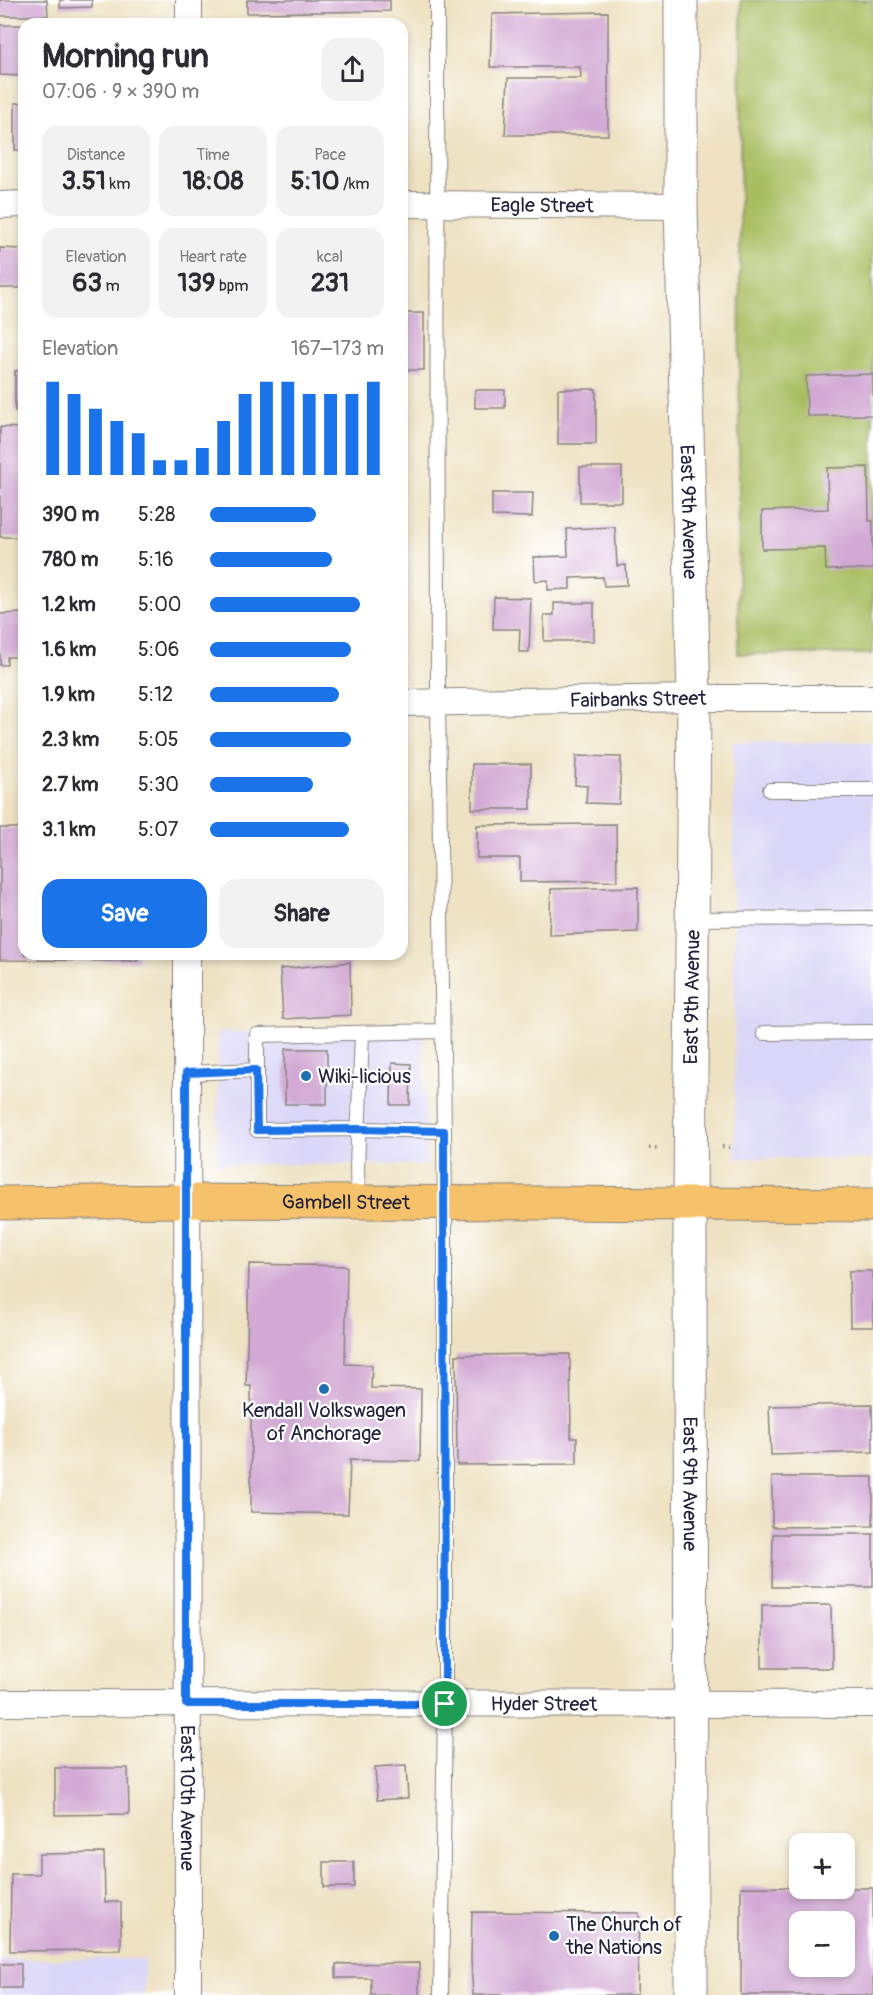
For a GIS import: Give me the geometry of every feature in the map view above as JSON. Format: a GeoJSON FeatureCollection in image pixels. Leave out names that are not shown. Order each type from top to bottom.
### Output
{"type":"FeatureCollection","features":[{"type":"Feature","properties":{"kind":"highway","name":"Gambell Street"},"geometry":{"type":"LineString","coordinates":[[0,1203],[690,1202],[873,1205]]}},
{"type":"Feature","properties":{"kind":"street"},"geometry":{"type":"LineString","coordinates":[[189,0],[189,18]]}},
{"type":"Feature","properties":{"kind":"street","name":"East 9th Avenue"},"geometry":{"type":"LineString","coordinates":[[681,0],[681,206],[694,698],[690,1202],[691,1995]]}},
{"type":"Feature","properties":{"kind":"street"},"geometry":{"type":"LineString","coordinates":[[0,205],[18,204]]}},
{"type":"Feature","properties":{"kind":"street","name":"Eagle Street"},"geometry":{"type":"LineString","coordinates":[[408,204],[681,206]]}},
{"type":"Feature","properties":{"kind":"street","name":"Fairbanks Street"},"geometry":{"type":"LineString","coordinates":[[408,703],[694,698],[873,698]]}},
{"type":"Feature","properties":{"kind":"street","name":"East 10th Avenue"},"geometry":{"type":"LineString","coordinates":[[187,960],[188,1995]]}},
{"type":"Feature","properties":{"kind":"street","name":"Hyder Street"},"geometry":{"type":"LineString","coordinates":[[0,1704],[873,1704]]}},
{"type":"Feature","properties":{"kind":"lane"},"geometry":{"type":"LineString","coordinates":[[437,0],[438,702],[445,1202],[445,1704],[441,1995]]}},
{"type":"Feature","properties":{"kind":"lane"},"geometry":{"type":"LineString","coordinates":[[770,790],[873,790]]}},
{"type":"Feature","properties":{"kind":"lane"},"geometry":{"type":"LineString","coordinates":[[692,919],[873,918]]}},
{"type":"Feature","properties":{"kind":"lane"},"geometry":{"type":"LineString","coordinates":[[442,1031],[256,1035],[257,1130],[444,1131]]}},
{"type":"Feature","properties":{"kind":"lane"},"geometry":{"type":"LineString","coordinates":[[764,1033],[873,1032]]}},
{"type":"Feature","properties":{"kind":"lane"},"geometry":{"type":"LineString","coordinates":[[358,1202],[362,1033]]}},
{"type":"Feature","properties":{"kind":"lane"},"geometry":{"type":"LineString","coordinates":[[186,1073],[256,1070]]}},
{"type":"Feature","properties":{"kind":"shaded area"},"geometry":{"type":"Polygon","coordinates":[[[733,742],[873,742],[873,1159],[735,1158],[733,742]]]}},
{"type":"Feature","properties":{"kind":"shaded area"},"geometry":{"type":"Polygon","coordinates":[[[423,1031],[427,1165],[217,1164],[218,1032],[423,1031]]]}},
{"type":"Feature","properties":{"kind":"shaded area"},"geometry":{"type":"Polygon","coordinates":[[[0,1959],[144,1959],[144,1995],[0,1995],[0,1959]]]}},
{"type":"Feature","properties":{"kind":"green space"},"geometry":{"type":"Polygon","coordinates":[[[741,0],[873,0],[873,654],[738,654],[741,0]]]}},
{"type":"Feature","properties":{"kind":"building"},"geometry":{"type":"Polygon","coordinates":[[[0,0],[47,0],[48,16],[0,16],[0,0]]]}},
{"type":"Feature","properties":{"kind":"building"},"geometry":{"type":"Polygon","coordinates":[[[60,0],[92,0],[92,7],[60,8],[60,0]]]}},
{"type":"Feature","properties":{"kind":"building"},"geometry":{"type":"Polygon","coordinates":[[[247,0],[390,0],[390,11],[247,13],[247,0]]]}},
{"type":"Feature","properties":{"kind":"building"},"geometry":{"type":"Polygon","coordinates":[[[608,12],[608,135],[505,135],[508,78],[581,78],[580,67],[490,67],[492,14],[608,12]]]}},
{"type":"Feature","properties":{"kind":"building"},"geometry":{"type":"Polygon","coordinates":[[[0,25],[18,25],[18,76],[0,75],[0,25]]]}},
{"type":"Feature","properties":{"kind":"building"},"geometry":{"type":"Polygon","coordinates":[[[15,103],[18,103],[18,150],[15,150],[15,103]]]}},
{"type":"Feature","properties":{"kind":"building"},"geometry":{"type":"Polygon","coordinates":[[[0,248],[18,249],[18,288],[0,288],[0,248]]]}},
{"type":"Feature","properties":{"kind":"building"},"geometry":{"type":"Polygon","coordinates":[[[408,313],[424,313],[424,370],[408,370],[408,313]]]}},
{"type":"Feature","properties":{"kind":"building"},"geometry":{"type":"Polygon","coordinates":[[[15,371],[18,371],[18,411],[15,411],[15,371]]]}},
{"type":"Feature","properties":{"kind":"building"},"geometry":{"type":"Polygon","coordinates":[[[873,374],[873,415],[807,416],[806,376],[873,374]]]}},
{"type":"Feature","properties":{"kind":"building"},"geometry":{"type":"Polygon","coordinates":[[[558,389],[596,389],[596,444],[558,444],[558,389]]]}},
{"type":"Feature","properties":{"kind":"building"},"geometry":{"type":"Polygon","coordinates":[[[475,390],[505,390],[505,408],[475,408],[475,390]]]}},
{"type":"Feature","properties":{"kind":"building"},"geometry":{"type":"Polygon","coordinates":[[[0,427],[18,428],[18,537],[0,537],[0,427]]]}},
{"type":"Feature","properties":{"kind":"building"},"geometry":{"type":"Polygon","coordinates":[[[580,467],[622,467],[622,502],[580,502],[580,467]]]}},
{"type":"Feature","properties":{"kind":"building"},"geometry":{"type":"Polygon","coordinates":[[[868,467],[869,521],[873,521],[873,569],[826,570],[825,548],[762,549],[762,511],[828,509],[827,468],[868,467]]]}},
{"type":"Feature","properties":{"kind":"building"},"geometry":{"type":"Polygon","coordinates":[[[492,493],[533,493],[532,517],[492,516],[492,493]]]}},
{"type":"Feature","properties":{"kind":"building"},"geometry":{"type":"Polygon","coordinates":[[[615,527],[617,566],[626,565],[627,585],[604,586],[603,577],[570,578],[570,589],[548,590],[548,580],[535,581],[534,557],[568,556],[567,529],[615,527]]]}},
{"type":"Feature","properties":{"kind":"building"},"geometry":{"type":"Polygon","coordinates":[[[494,597],[531,598],[529,652],[519,652],[520,629],[493,629],[494,597]]]}},
{"type":"Feature","properties":{"kind":"building"},"geometry":{"type":"Polygon","coordinates":[[[554,603],[594,603],[594,641],[544,641],[544,615],[554,615],[554,603]]]}},
{"type":"Feature","properties":{"kind":"building"},"geometry":{"type":"Polygon","coordinates":[[[18,613],[18,657],[7,657],[7,665],[0,665],[0,614],[18,613]]]}},
{"type":"Feature","properties":{"kind":"building"},"geometry":{"type":"Polygon","coordinates":[[[576,756],[621,757],[619,804],[586,803],[587,786],[575,785],[576,756]]]}},
{"type":"Feature","properties":{"kind":"building"},"geometry":{"type":"Polygon","coordinates":[[[472,764],[531,764],[531,809],[472,809],[472,764]]]}},
{"type":"Feature","properties":{"kind":"building"},"geometry":{"type":"Polygon","coordinates":[[[616,824],[617,881],[520,882],[520,858],[477,858],[477,825],[616,824]]]}},
{"type":"Feature","properties":{"kind":"building"},"geometry":{"type":"Polygon","coordinates":[[[0,828],[18,828],[18,960],[138,961],[0,960],[0,828]]]}},
{"type":"Feature","properties":{"kind":"building"},"geometry":{"type":"Polygon","coordinates":[[[638,887],[638,932],[549,935],[551,889],[638,887]]]}},
{"type":"Feature","properties":{"kind":"building"},"geometry":{"type":"Polygon","coordinates":[[[350,962],[351,1015],[283,1019],[280,969],[350,962]]]}},
{"type":"Feature","properties":{"kind":"building","name":"Wiki-licious"},"geometry":{"type":"Polygon","coordinates":[[[285,1049],[327,1049],[327,1104],[285,1104],[285,1049]]]}},
{"type":"Feature","properties":{"kind":"building"},"geometry":{"type":"Polygon","coordinates":[[[392,1063],[411,1064],[410,1105],[391,1105],[392,1063]]]}},
{"type":"Feature","properties":{"kind":"building","name":"Kendall Volkswagen of Anchorage"},"geometry":{"type":"Polygon","coordinates":[[[249,1264],[347,1266],[345,1364],[372,1365],[371,1388],[421,1389],[420,1461],[350,1460],[348,1514],[251,1512],[251,1386],[246,1386],[249,1264]]]}},
{"type":"Feature","properties":{"kind":"building"},"geometry":{"type":"Polygon","coordinates":[[[849,1271],[873,1271],[873,1327],[850,1327],[849,1271]]]}},
{"type":"Feature","properties":{"kind":"building"},"geometry":{"type":"Polygon","coordinates":[[[570,1354],[571,1438],[577,1438],[577,1464],[457,1465],[456,1355],[570,1354]]]}},
{"type":"Feature","properties":{"kind":"building"},"geometry":{"type":"Polygon","coordinates":[[[872,1404],[873,1452],[771,1455],[769,1406],[872,1404]]]}},
{"type":"Feature","properties":{"kind":"building"},"geometry":{"type":"Polygon","coordinates":[[[772,1477],[873,1477],[873,1526],[772,1527],[772,1477]]]}},
{"type":"Feature","properties":{"kind":"building"},"geometry":{"type":"Polygon","coordinates":[[[773,1534],[873,1534],[873,1587],[772,1587],[773,1534]]]}},
{"type":"Feature","properties":{"kind":"building"},"geometry":{"type":"Polygon","coordinates":[[[762,1605],[831,1605],[832,1668],[762,1668],[762,1605]]]}},
{"type":"Feature","properties":{"kind":"building"},"geometry":{"type":"Polygon","coordinates":[[[406,1765],[408,1798],[377,1800],[375,1767],[406,1765]]]}},
{"type":"Feature","properties":{"kind":"building"},"geometry":{"type":"Polygon","coordinates":[[[55,1768],[128,1768],[129,1814],[55,1815],[55,1768]]]}},
{"type":"Feature","properties":{"kind":"building"},"geometry":{"type":"Polygon","coordinates":[[[104,1853],[105,1902],[121,1902],[121,1950],[10,1951],[11,1874],[39,1874],[39,1854],[104,1853]]]}},
{"type":"Feature","properties":{"kind":"building"},"geometry":{"type":"Polygon","coordinates":[[[324,1862],[354,1862],[354,1887],[324,1887],[324,1862]]]}},
{"type":"Feature","properties":{"kind":"building"},"geometry":{"type":"Polygon","coordinates":[[[741,1887],[789,1887],[789,1899],[855,1899],[855,1888],[873,1888],[873,1995],[741,1995],[741,1887]]]}},
{"type":"Feature","properties":{"kind":"building"},"geometry":{"type":"Polygon","coordinates":[[[472,1912],[639,1913],[637,1995],[473,1995],[472,1912]]]}},
{"type":"Feature","properties":{"kind":"building"},"geometry":{"type":"Polygon","coordinates":[[[419,1963],[419,1995],[371,1995],[371,1978],[336,1978],[336,1964],[419,1963]]]}},
{"type":"Feature","properties":{"kind":"building"},"geometry":{"type":"Polygon","coordinates":[[[0,1964],[21,1964],[21,1988],[0,1988],[0,1964]]]}},
{"type":"Feature","properties":{"kind":"place","name":"Wiki-licious"},"geometry":{"type":"Point","coordinates":[306,1076]}},
{"type":"Feature","properties":{"kind":"place","name":"Kendall Volkswagen of Anchorage"},"geometry":{"type":"Point","coordinates":[324,1389]}},
{"type":"Feature","properties":{"kind":"place","name":"The Church of the Nations"},"geometry":{"type":"Point","coordinates":[554,1936]}},
{"type":"Feature","properties":{"kind":"route"},"geometry":{"type":"LineString","coordinates":[[256,1070],[257,1130],[444,1131],[445,1704],[186,1704],[186,1073],[256,1070]]}}]}
